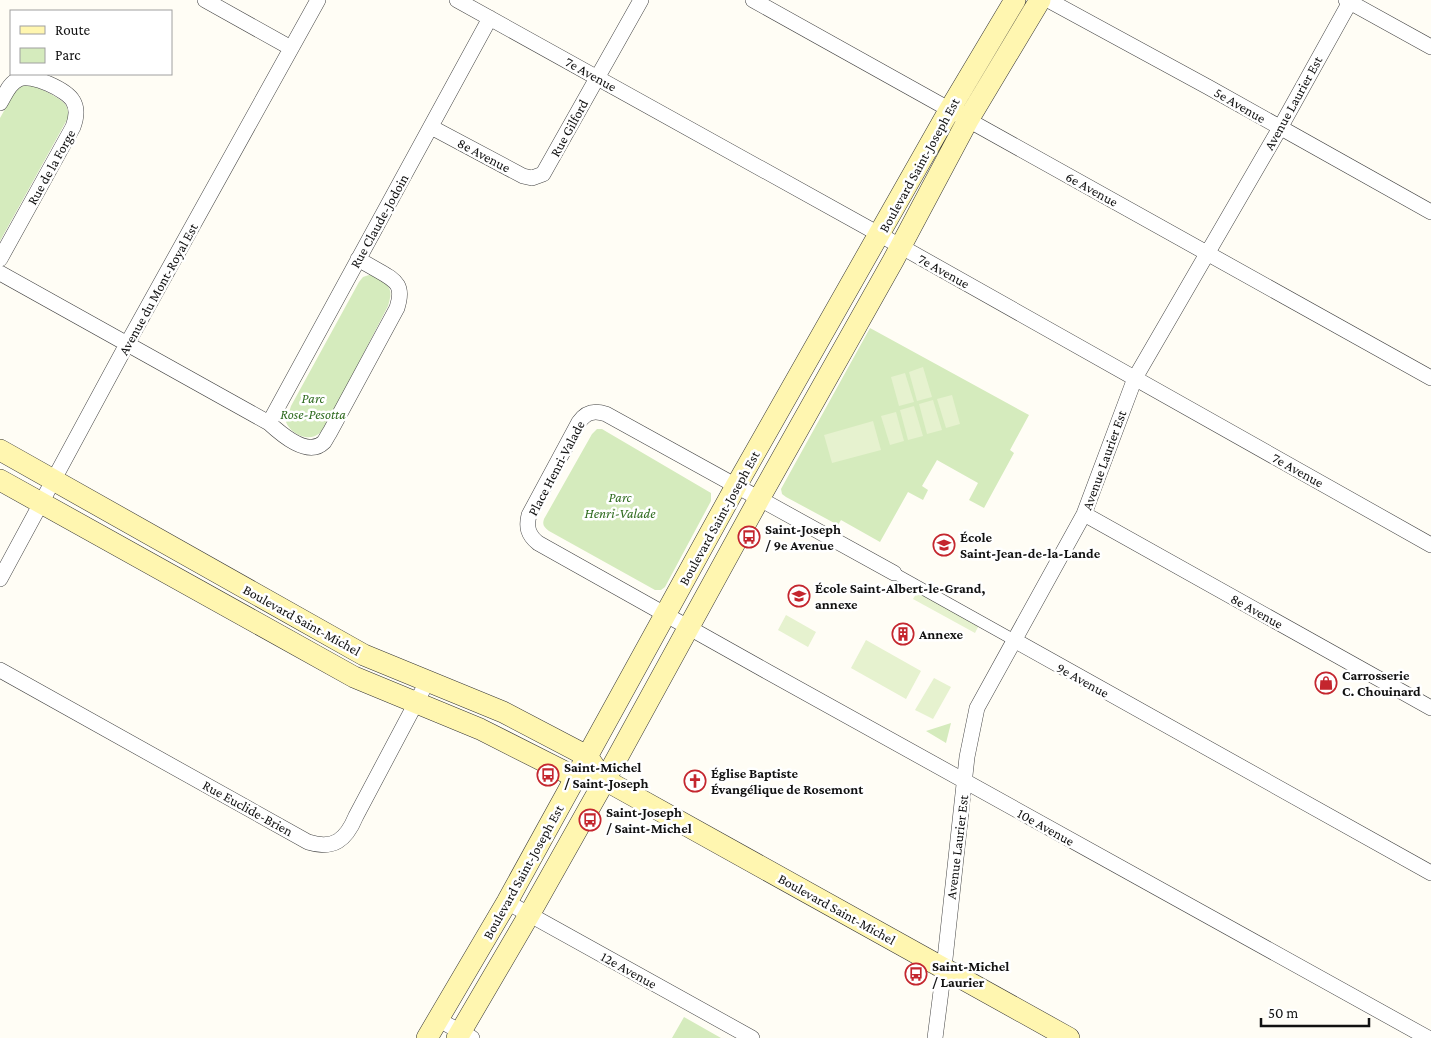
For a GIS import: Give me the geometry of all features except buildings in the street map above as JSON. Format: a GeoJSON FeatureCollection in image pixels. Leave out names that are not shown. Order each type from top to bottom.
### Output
{"type":"FeatureCollection","features":[{"type":"Feature","properties":{"kind":"main road","name":"Boulevard Saint-Joseph Est"},"geometry":{"type":"LineString","coordinates":[[427,1038],[507,902],[736,486],[950,109],[1015,0]]}},
{"type":"Feature","properties":{"kind":"main road","name":"Boulevard Saint-Joseph Est"},"geometry":{"type":"LineString","coordinates":[[463,1036],[968,120],[1040,0]]}},
{"type":"Feature","properties":{"kind":"main road","name":"Boulevard Saint-Michel"},"geometry":{"type":"LineString","coordinates":[[0,450],[364,655],[503,712],[587,756],[605,780]]}},
{"type":"Feature","properties":{"kind":"main road","name":"Boulevard Saint-Michel"},"geometry":{"type":"LineString","coordinates":[[0,480],[354,677],[480,729],[575,777],[605,780],[1069,1038]]}},
{"type":"Feature","properties":{"kind":"street"},"geometry":{"type":"LineString","coordinates":[[205,0],[291,48]]}},
{"type":"Feature","properties":{"kind":"street","name":"Avenue du Mont-Royal Est"},"geometry":{"type":"LineString","coordinates":[[0,579],[127,344],[318,0]]}},
{"type":"Feature","properties":{"kind":"street","name":"7e Avenue"},"geometry":{"type":"LineString","coordinates":[[457,0],[900,246],[1431,545]]}},
{"type":"Feature","properties":{"kind":"street"},"geometry":{"type":"LineString","coordinates":[[597,78],[641,0]]}},
{"type":"Feature","properties":{"kind":"street","name":"6e Avenue"},"geometry":{"type":"LineString","coordinates":[[753,0],[1431,378]]}},
{"type":"Feature","properties":{"kind":"street","name":"5e Avenue"},"geometry":{"type":"LineString","coordinates":[[1048,0],[1431,212]]}},
{"type":"Feature","properties":{"kind":"street"},"geometry":{"type":"LineString","coordinates":[[1349,1],[1431,47]]}},
{"type":"Feature","properties":{"kind":"street","name":"Avenue Laurier Est"},"geometry":{"type":"LineString","coordinates":[[935,1038],[964,781],[976,708],[1084,514],[1135,378],[1280,128],[1349,1]]}},
{"type":"Feature","properties":{"kind":"street","name":"Rue Claude-Jodoin"},"geometry":{"type":"LineString","coordinates":[[269,423],[490,18]]}},
{"type":"Feature","properties":{"kind":"street","name":"Rue de la Forge"},"geometry":{"type":"LineString","coordinates":[[0,103],[15,81],[28,77],[37,78],[68,95],[74,101],[76,118],[73,127],[0,259]]}},
{"type":"Feature","properties":{"kind":"street","name":"Rue Gilford"},"geometry":{"type":"LineString","coordinates":[[539,177],[546,170],[597,78]]}},
{"type":"Feature","properties":{"kind":"street","name":"8e Avenue"},"geometry":{"type":"LineString","coordinates":[[431,127],[523,176],[539,177]]}},
{"type":"Feature","properties":{"kind":"street"},"geometry":{"type":"LineString","coordinates":[[0,273],[269,423],[282,436],[308,448],[316,447],[323,443],[330,432],[400,300],[401,293],[393,279],[358,259]]}},
{"type":"Feature","properties":{"kind":"street","name":"Place Henri-Valade"},"geometry":{"type":"LineString","coordinates":[[665,614],[538,543],[528,532],[527,522],[529,515],[579,422],[586,414],[592,412],[606,414],[736,486]]}},
{"type":"Feature","properties":{"kind":"street","name":"9e Avenue"},"geometry":{"type":"LineString","coordinates":[[736,486],[1431,873]]}},
{"type":"Feature","properties":{"kind":"street","name":"8e Avenue"},"geometry":{"type":"LineString","coordinates":[[1084,514],[1431,708]]}},
{"type":"Feature","properties":{"kind":"street","name":"10e Avenue"},"geometry":{"type":"LineString","coordinates":[[665,614],[1428,1038]]}},
{"type":"Feature","properties":{"kind":"street","name":"Rue Euclide-Brien"},"geometry":{"type":"LineString","coordinates":[[0,670],[308,842],[319,845],[338,843],[351,827],[427,682]]}},
{"type":"Feature","properties":{"kind":"street","name":"12e Avenue"},"geometry":{"type":"LineString","coordinates":[[507,902],[752,1038]]}},
{"type":"Feature","properties":{"kind":"street"},"geometry":{"type":"LineString","coordinates":[[439,1020],[463,1036]]}},
{"type":"Feature","properties":{"kind":"green space"},"geometry":{"type":"Polygon","coordinates":[[[25,85],[40,89],[62,101],[67,108],[69,116],[0,241],[0,118],[14,93],[25,85]]]}},
{"type":"Feature","properties":{"kind":"green space","name":"Parc Rose-Pesotta"},"geometry":{"type":"Polygon","coordinates":[[[369,275],[381,279],[389,288],[390,298],[388,306],[324,429],[312,437],[296,434],[288,427],[286,422],[291,406],[359,282],[363,277],[369,275]]]}},
{"type":"Feature","properties":{"kind":"green space"},"geometry":{"type":"Polygon","coordinates":[[[870,328],[1029,415],[1010,450],[1014,453],[984,508],[969,500],[978,483],[937,460],[922,486],[928,490],[923,500],[908,492],[880,542],[841,520],[838,525],[786,497],[782,494],[781,489],[870,328]]]}},
{"type":"Feature","properties":{"kind":"green space"},"geometry":{"type":"Polygon","coordinates":[[[923,367],[932,397],[917,401],[909,372],[923,367]]]}},
{"type":"Feature","properties":{"kind":"green space"},"geometry":{"type":"Polygon","coordinates":[[[905,373],[914,402],[899,406],[891,377],[905,373]]]}},
{"type":"Feature","properties":{"kind":"green space"},"geometry":{"type":"Polygon","coordinates":[[[952,395],[960,424],[946,428],[937,399],[952,395]]]}},
{"type":"Feature","properties":{"kind":"green space"},"geometry":{"type":"Polygon","coordinates":[[[933,400],[942,430],[927,434],[919,404],[933,400]]]}},
{"type":"Feature","properties":{"kind":"green space"},"geometry":{"type":"Polygon","coordinates":[[[914,406],[923,436],[908,440],[900,410],[914,406]]]}},
{"type":"Feature","properties":{"kind":"green space"},"geometry":{"type":"Polygon","coordinates":[[[896,412],[904,441],[890,445],[881,416],[896,412]]]}},
{"type":"Feature","properties":{"kind":"green space"},"geometry":{"type":"Polygon","coordinates":[[[873,421],[881,450],[832,463],[824,435],[873,421]]]}},
{"type":"Feature","properties":{"kind":"green space","name":"Parc Henri-Valade"},"geometry":{"type":"Polygon","coordinates":[[[597,429],[602,429],[711,493],[711,501],[665,587],[661,590],[655,590],[549,531],[544,526],[544,519],[592,434],[597,429]]]}},
{"type":"Feature","properties":{"kind":"green space"},"geometry":{"type":"Polygon","coordinates":[[[919,589],[980,623],[975,633],[913,599],[919,589]]]}},
{"type":"Feature","properties":{"kind":"green space"},"geometry":{"type":"Polygon","coordinates":[[[786,615],[816,632],[808,647],[778,630],[786,615]]]}},
{"type":"Feature","properties":{"kind":"green space"},"geometry":{"type":"Polygon","coordinates":[[[866,640],[921,671],[906,699],[851,668],[866,640]]]}},
{"type":"Feature","properties":{"kind":"green space"},"geometry":{"type":"Polygon","coordinates":[[[934,678],[951,687],[933,719],[915,710],[934,678]]]}},
{"type":"Feature","properties":{"kind":"green space"},"geometry":{"type":"Polygon","coordinates":[[[951,723],[946,743],[926,731],[951,723]]]}},
{"type":"Feature","properties":{"kind":"green space"},"geometry":{"type":"Polygon","coordinates":[[[684,1017],[721,1038],[672,1038],[684,1017]]]}},
{"type":"Feature","properties":{"kind":"place","name":"Saint-Joseph / 9e Avenue"},"geometry":{"type":"Point","coordinates":[749,537]}},
{"type":"Feature","properties":{"kind":"place","name":"École Saint-Jean-de-la-Lande"},"geometry":{"type":"Point","coordinates":[944,545]}},
{"type":"Feature","properties":{"kind":"place","name":"École Saint-Albert-le-Grand, annexe"},"geometry":{"type":"Point","coordinates":[799,596]}},
{"type":"Feature","properties":{"kind":"place","name":"Annexe"},"geometry":{"type":"Point","coordinates":[903,634]}},
{"type":"Feature","properties":{"kind":"place","name":"Carrosserie C. Chouinard"},"geometry":{"type":"Point","coordinates":[1326,683]}},
{"type":"Feature","properties":{"kind":"place","name":"Saint-Michel / Saint-Joseph"},"geometry":{"type":"Point","coordinates":[548,775]}},
{"type":"Feature","properties":{"kind":"place","name":"Église Baptiste Évangélique de Rosemont"},"geometry":{"type":"Point","coordinates":[695,781]}},
{"type":"Feature","properties":{"kind":"place","name":"Saint-Joseph / Saint-Michel"},"geometry":{"type":"Point","coordinates":[590,820]}},
{"type":"Feature","properties":{"kind":"place","name":"Saint-Michel / Laurier"},"geometry":{"type":"Point","coordinates":[916,974]}}]}
